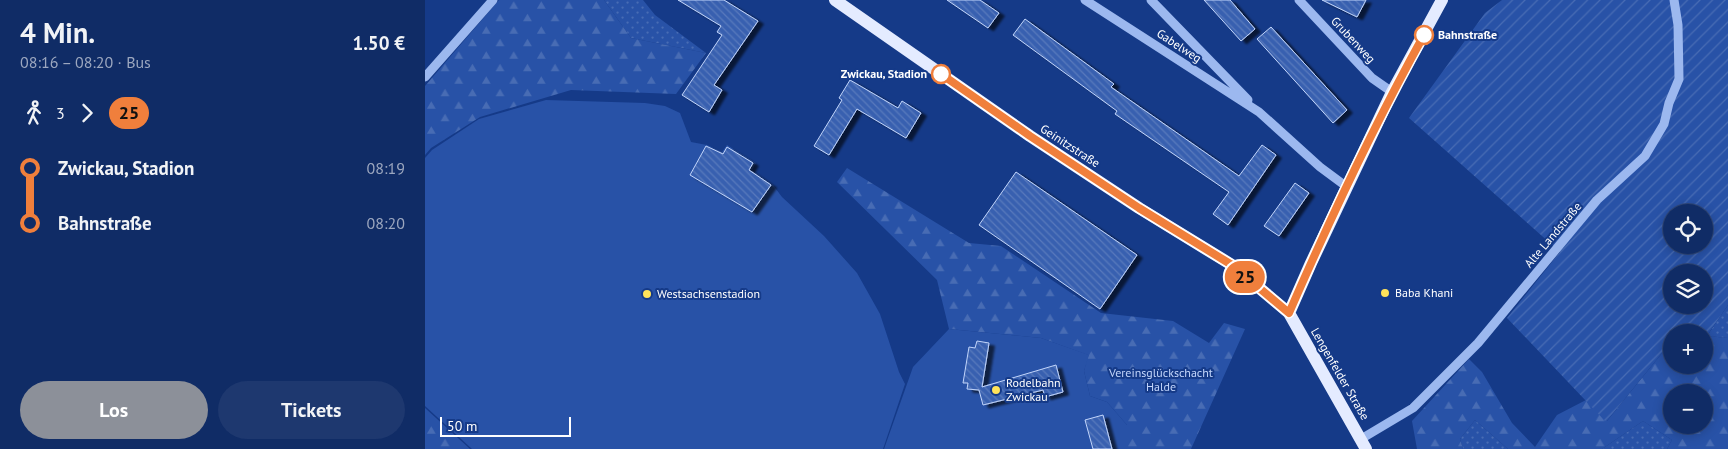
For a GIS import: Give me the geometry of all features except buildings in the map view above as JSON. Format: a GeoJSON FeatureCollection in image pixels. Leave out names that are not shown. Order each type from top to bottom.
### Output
{"type":"FeatureCollection","features":[{"type":"Feature","properties":{"kind":"main road","name":"Geinitzstraße"},"geometry":{"type":"LineString","coordinates":[[835,0],[1030,136],[1139,208],[1232,265],[1289,313]]}},
{"type":"Feature","properties":{"kind":"main road"},"geometry":{"type":"LineString","coordinates":[[1289,313],[1392,92],[1442,0]]}},
{"type":"Feature","properties":{"kind":"main road","name":"Lengenfelder Straße"},"geometry":{"type":"LineString","coordinates":[[1289,313],[1364,444]]}},
{"type":"Feature","properties":{"kind":"street"},"geometry":{"type":"LineString","coordinates":[[425,77],[493,0]]}},
{"type":"Feature","properties":{"kind":"street","name":"Gabelweg"},"geometry":{"type":"LineString","coordinates":[[1085,0],[1259,112]]}},
{"type":"Feature","properties":{"kind":"street","name":"Gabelweg"},"geometry":{"type":"LineString","coordinates":[[1151,0],[1259,112],[1320,167],[1347,187]]}},
{"type":"Feature","properties":{"kind":"street","name":"Alte Landstraße"},"geometry":{"type":"LineString","coordinates":[[1364,444],[1413,408],[1478,344],[1597,200],[1645,156],[1664,124],[1669,102],[1679,79],[1678,26],[1674,0]]}},
{"type":"Feature","properties":{"kind":"street","name":"Grubenweg"},"geometry":{"type":"LineString","coordinates":[[1303,2],[1371,78],[1392,92]]}},
{"type":"Feature","properties":{"kind":"green space"},"geometry":{"type":"Polygon","coordinates":[[[499,0],[604,0],[631,38],[706,53],[676,94],[571,90],[480,117],[431,148],[425,155],[425,86],[499,0]]]}},
{"type":"Feature","properties":{"kind":"green space"},"geometry":{"type":"Polygon","coordinates":[[[604,0],[643,0],[655,15],[706,53],[631,38],[604,0]]]}},
{"type":"Feature","properties":{"kind":"green space"},"geometry":{"type":"Polygon","coordinates":[[[1502,0],[1728,0],[1728,305],[1713,327],[1713,324],[1663,324],[1663,352],[1606,422],[1507,318],[1560,252],[1409,118],[1485,13],[1502,0]]]}},
{"type":"Feature","properties":{"kind":"green space","name":"Westsachsenstadion"},"geometry":{"type":"Polygon","coordinates":[[[546,100],[645,103],[665,106],[680,113],[691,142],[707,145],[722,152],[727,145],[756,163],[752,170],[773,185],[782,197],[824,236],[857,273],[880,314],[899,372],[905,384],[883,449],[472,449],[425,406],[425,158],[432,150],[479,119],[546,100]]]}},
{"type":"Feature","properties":{"kind":"green space","name":"Vereinsglückschacht Halde"},"geometry":{"type":"Polygon","coordinates":[[[847,168],[969,243],[1001,246],[1101,313],[1173,321],[1209,343],[1224,323],[1245,329],[1191,449],[1127,449],[1127,425],[1107,402],[1090,396],[1084,371],[1088,355],[1041,338],[949,329],[937,280],[837,182],[847,168]]]}},
{"type":"Feature","properties":{"kind":"green space"},"geometry":{"type":"Polygon","coordinates":[[[1728,305],[1728,338],[1713,337],[1713,327],[1728,305]]]}},
{"type":"Feature","properties":{"kind":"green space","name":"Rodelbahn Zwickau"},"geometry":{"type":"Polygon","coordinates":[[[949,329],[1041,338],[1089,355],[1084,371],[1090,396],[1107,402],[1127,425],[1127,449],[884,449],[913,367],[949,329]]]}},
{"type":"Feature","properties":{"kind":"green space"},"geometry":{"type":"Polygon","coordinates":[[[1713,337],[1728,338],[1728,449],[1667,449],[1672,440],[1643,421],[1602,449],[1508,449],[1475,420],[1460,439],[1463,449],[1417,449],[1412,421],[1469,359],[1482,372],[1512,423],[1535,447],[1557,415],[1586,400],[1607,421],[1663,352],[1663,374],[1713,374],[1713,337]]]}},
{"type":"Feature","properties":{"kind":"green space"},"geometry":{"type":"Polygon","coordinates":[[[425,408],[470,449],[425,449],[425,408]]]}},
{"type":"Feature","properties":{"kind":"green space"},"geometry":{"type":"Polygon","coordinates":[[[1475,420],[1508,449],[1463,449],[1460,439],[1475,420]]]}},
{"type":"Feature","properties":{"kind":"green space"},"geometry":{"type":"Polygon","coordinates":[[[1643,421],[1672,440],[1667,449],[1602,449],[1643,421]]]}},
{"type":"Feature","properties":{"kind":"bus line","name":"25"},"geometry":{"type":"LineString","coordinates":[[941,74],[1139,208],[1232,265],[1289,313],[1392,92],[1424,35]]}},
{"type":"Feature","properties":{"kind":"place","name":"Bahnstraße"},"geometry":{"type":"Point","coordinates":[1424,35]}},
{"type":"Feature","properties":{"kind":"place","name":"Zwickau, Stadion"},"geometry":{"type":"Point","coordinates":[941,74]}},
{"type":"Feature","properties":{"kind":"place","name":"Baba Khani"},"geometry":{"type":"Point","coordinates":[1385,293]}},
{"type":"Feature","properties":{"kind":"place","name":"Westsachsenstadion"},"geometry":{"type":"Point","coordinates":[647,294]}},
{"type":"Feature","properties":{"kind":"place","name":"Rodelbahn Zwickau"},"geometry":{"type":"Point","coordinates":[996,390]}}]}
